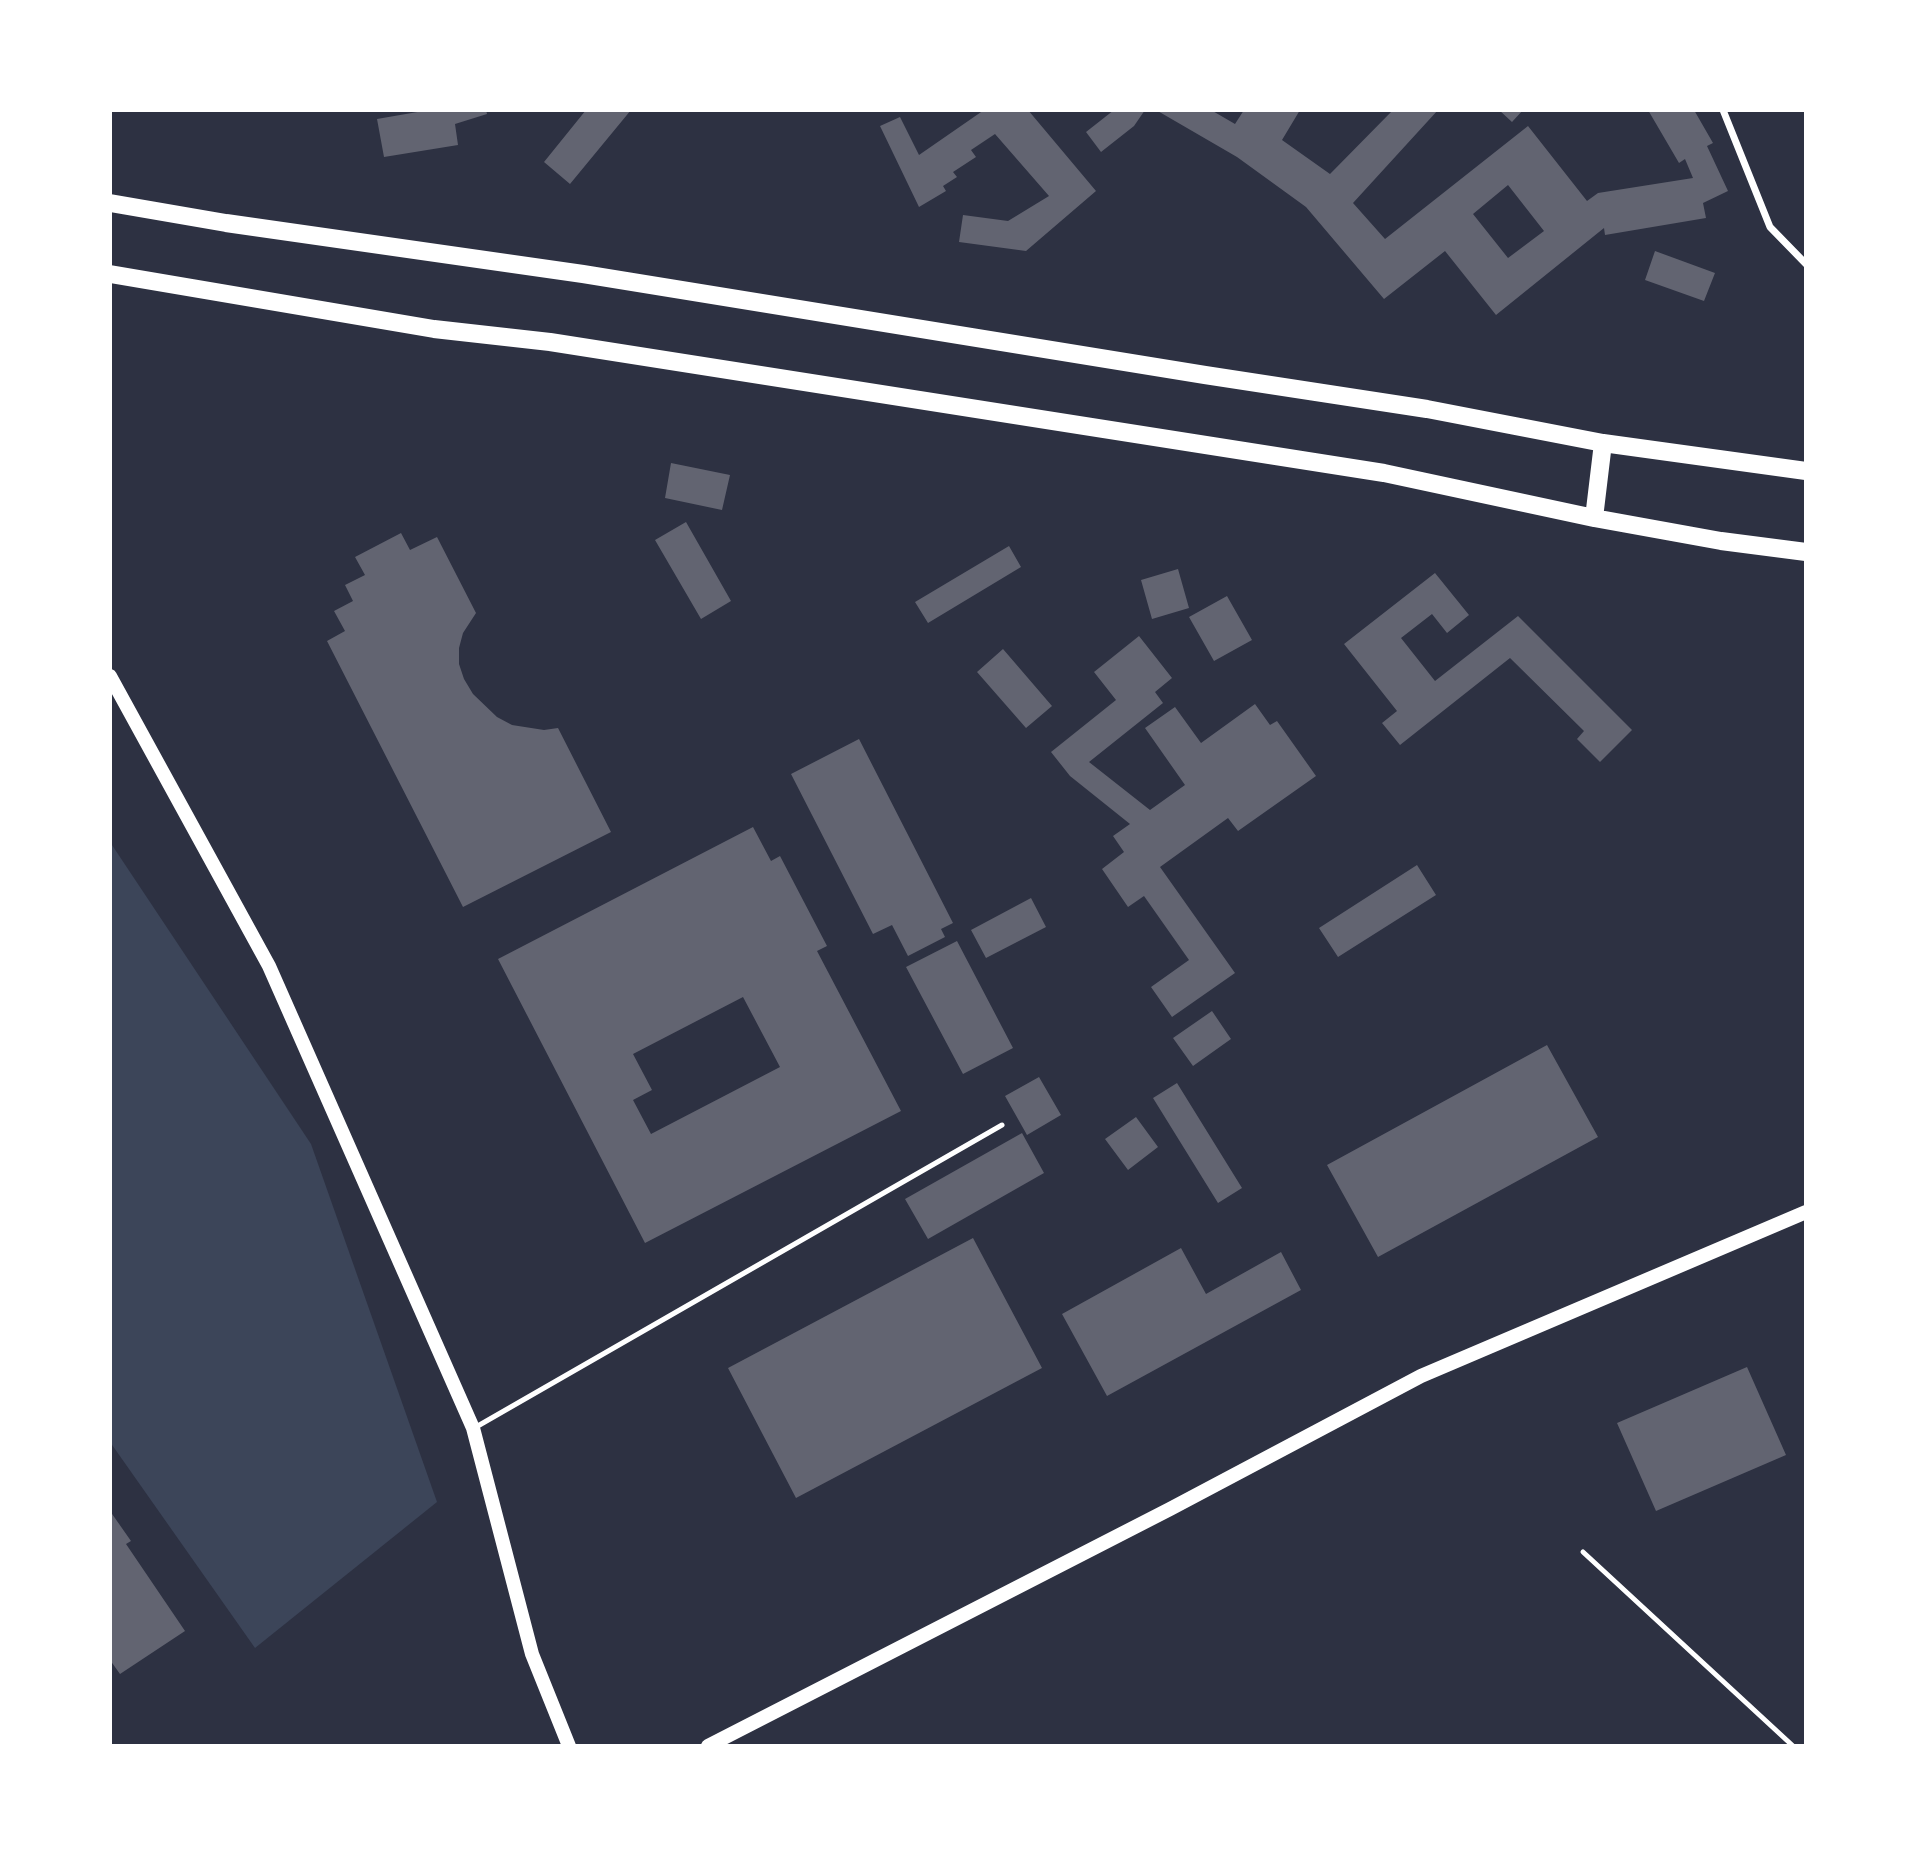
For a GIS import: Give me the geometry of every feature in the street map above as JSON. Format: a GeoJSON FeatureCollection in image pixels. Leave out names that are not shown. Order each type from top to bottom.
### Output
{"type":"FeatureCollection","features":[{"type":"Feature","properties":{"kind":"main road"},"geometry":{"type":"LineString","coordinates":[[110,203],[226,223],[583,274],[1427,409],[1603,443],[1806,471]]}},
{"type":"Feature","properties":{"kind":"main road"},"geometry":{"type":"LineString","coordinates":[[110,274],[434,329],[550,342],[1384,473],[1594,518],[1721,541],[1806,552]]}},
{"type":"Feature","properties":{"kind":"main road"},"geometry":{"type":"LineString","coordinates":[[1594,518],[1603,443]]}},
{"type":"Feature","properties":{"kind":"main road"},"geometry":{"type":"LineString","coordinates":[[110,676],[269,966],[473,1428],[532,1654],[569,1746]]}},
{"type":"Feature","properties":{"kind":"main road"},"geometry":{"type":"LineString","coordinates":[[708,1746],[1158,1515],[1420,1376],[1806,1212]]}},
{"type":"Feature","properties":{"kind":"street"},"geometry":{"type":"LineString","coordinates":[[1723,110],[1770,227],[1806,264]]}},
{"type":"Feature","properties":{"kind":"lane"},"geometry":{"type":"LineString","coordinates":[[473,1428],[1002,1125]]}},
{"type":"Feature","properties":{"kind":"lane"},"geometry":{"type":"LineString","coordinates":[[1583,1552],[1793,1746]]}},
{"type":"Feature","properties":{"kind":"shaded area"},"geometry":{"type":"Polygon","coordinates":[[[110,842],[311,1144],[437,1502],[255,1648],[110,1442],[110,842]]]}},
{"type":"Feature","properties":{"kind":"building"},"geometry":{"type":"Polygon","coordinates":[[[429,110],[486,110],[487,114],[455,124],[458,145],[384,157],[377,119],[429,110]]]}},
{"type":"Feature","properties":{"kind":"building"},"geometry":{"type":"Polygon","coordinates":[[[586,110],[631,110],[570,184],[544,162],[586,110]]]}},
{"type":"Feature","properties":{"kind":"building"},"geometry":{"type":"Polygon","coordinates":[[[984,110],[1028,110],[1096,191],[1026,251],[959,242],[963,215],[1008,221],[1049,196],[995,134],[971,150],[976,157],[953,172],[957,177],[943,186],[946,191],[919,207],[880,126],[900,117],[919,155],[984,110]]]}},
{"type":"Feature","properties":{"kind":"building"},"geometry":{"type":"Polygon","coordinates":[[[1114,110],[1145,110],[1134,126],[1101,152],[1086,132],[1114,110]]]}},
{"type":"Feature","properties":{"kind":"building"},"geometry":{"type":"Polygon","coordinates":[[[1156,110],[1211,110],[1235,124],[1244,110],[1300,110],[1282,140],[1330,174],[1393,110],[1438,110],[1353,203],[1385,239],[1528,126],[1587,201],[1598,193],[1693,178],[1685,159],[1679,163],[1648,110],[1694,110],[1713,143],[1707,146],[1728,191],[1703,203],[1706,218],[1605,235],[1604,228],[1496,315],[1445,251],[1384,299],[1306,207],[1237,157],[1156,110]],[[1508,185],[1473,214],[1508,258],[1544,231],[1508,185]]]}},
{"type":"Feature","properties":{"kind":"building"},"geometry":{"type":"Polygon","coordinates":[[[1499,110],[1523,110],[1512,122],[1499,110]]]}},
{"type":"Feature","properties":{"kind":"building"},"geometry":{"type":"Polygon","coordinates":[[[1655,251],[1715,273],[1704,301],[1645,280],[1655,251]]]}},
{"type":"Feature","properties":{"kind":"building"},"geometry":{"type":"Polygon","coordinates":[[[671,463],[730,475],[722,510],[665,498],[671,463]]]}},
{"type":"Feature","properties":{"kind":"building"},"geometry":{"type":"Polygon","coordinates":[[[686,522],[731,601],[701,619],[655,540],[686,522]]]}},
{"type":"Feature","properties":{"kind":"building"},"geometry":{"type":"Polygon","coordinates":[[[401,533],[410,550],[437,537],[476,613],[463,633],[459,648],[459,664],[473,694],[497,717],[512,725],[544,730],[558,728],[611,832],[463,907],[327,641],[345,631],[334,611],[353,601],[345,585],[365,575],[355,557],[401,533]]]}},
{"type":"Feature","properties":{"kind":"building"},"geometry":{"type":"Polygon","coordinates":[[[1009,546],[1021,567],[928,623],[915,602],[1009,546]]]}},
{"type":"Feature","properties":{"kind":"building"},"geometry":{"type":"Polygon","coordinates":[[[1178,569],[1189,608],[1152,619],[1141,580],[1178,569]]]}},
{"type":"Feature","properties":{"kind":"building"},"geometry":{"type":"Polygon","coordinates":[[[1435,573],[1469,615],[1447,633],[1432,614],[1401,638],[1435,681],[1518,616],[1632,730],[1600,762],[1577,739],[1584,731],[1510,658],[1400,745],[1382,723],[1397,711],[1344,644],[1435,573]]]}},
{"type":"Feature","properties":{"kind":"building"},"geometry":{"type":"Polygon","coordinates":[[[1227,596],[1252,640],[1214,661],[1189,617],[1227,596]]]}},
{"type":"Feature","properties":{"kind":"building"},"geometry":{"type":"Polygon","coordinates":[[[1139,636],[1172,678],[1155,692],[1163,703],[1089,762],[1150,810],[1185,785],[1145,728],[1175,707],[1201,743],[1255,704],[1270,725],[1277,721],[1316,776],[1238,831],[1228,818],[1160,867],[1235,973],[1172,1017],[1151,987],[1189,960],[1144,896],[1128,907],[1102,869],[1124,852],[1113,836],[1130,824],[1070,776],[1051,752],[1116,700],[1094,672],[1139,636]]]}},
{"type":"Feature","properties":{"kind":"building"},"geometry":{"type":"Polygon","coordinates":[[[1003,649],[1052,706],[1026,728],[977,672],[1003,649]]]}},
{"type":"Feature","properties":{"kind":"building"},"geometry":{"type":"Polygon","coordinates":[[[859,739],[953,923],[941,929],[945,937],[908,956],[892,925],[873,934],[791,774],[859,739]]]}},
{"type":"Feature","properties":{"kind":"building"},"geometry":{"type":"Polygon","coordinates":[[[753,827],[771,861],[780,856],[827,946],[817,951],[901,1111],[645,1243],[498,959],[753,827]],[[743,997],[633,1054],[652,1090],[633,1100],[651,1134],[780,1067],[743,997]]]}},
{"type":"Feature","properties":{"kind":"building"},"geometry":{"type":"Polygon","coordinates":[[[1417,865],[1436,895],[1338,957],[1319,928],[1417,865]]]}},
{"type":"Feature","properties":{"kind":"building"},"geometry":{"type":"Polygon","coordinates":[[[1031,898],[1046,927],[986,958],[971,930],[1031,898]]]}},
{"type":"Feature","properties":{"kind":"building"},"geometry":{"type":"Polygon","coordinates":[[[957,941],[1013,1048],[963,1074],[906,967],[957,941]]]}},
{"type":"Feature","properties":{"kind":"building"},"geometry":{"type":"Polygon","coordinates":[[[1212,1011],[1231,1039],[1193,1066],[1173,1038],[1212,1011]]]}},
{"type":"Feature","properties":{"kind":"building"},"geometry":{"type":"Polygon","coordinates":[[[1547,1045],[1598,1137],[1378,1257],[1327,1165],[1547,1045]]]}},
{"type":"Feature","properties":{"kind":"building"},"geometry":{"type":"Polygon","coordinates":[[[1039,1077],[1061,1115],[1027,1135],[1005,1096],[1039,1077]]]}},
{"type":"Feature","properties":{"kind":"building"},"geometry":{"type":"Polygon","coordinates":[[[1177,1083],[1242,1188],[1218,1203],[1153,1098],[1177,1083]]]}},
{"type":"Feature","properties":{"kind":"building"},"geometry":{"type":"Polygon","coordinates":[[[1136,1117],[1158,1147],[1128,1170],[1105,1139],[1136,1117]]]}},
{"type":"Feature","properties":{"kind":"building"},"geometry":{"type":"Polygon","coordinates":[[[1022,1133],[1044,1173],[928,1239],[905,1199],[1022,1133]]]}},
{"type":"Feature","properties":{"kind":"building"},"geometry":{"type":"Polygon","coordinates":[[[973,1238],[1042,1368],[796,1498],[728,1368],[973,1238]]]}},
{"type":"Feature","properties":{"kind":"building"},"geometry":{"type":"Polygon","coordinates":[[[1181,1248],[1206,1294],[1281,1252],[1301,1290],[1107,1396],[1062,1314],[1181,1248]]]}},
{"type":"Feature","properties":{"kind":"building"},"geometry":{"type":"Polygon","coordinates":[[[1747,1367],[1786,1455],[1656,1511],[1617,1423],[1747,1367]]]}},
{"type":"Feature","properties":{"kind":"building"},"geometry":{"type":"Polygon","coordinates":[[[110,1511],[131,1541],[126,1544],[185,1631],[120,1674],[110,1660],[110,1511]]]}}]}
